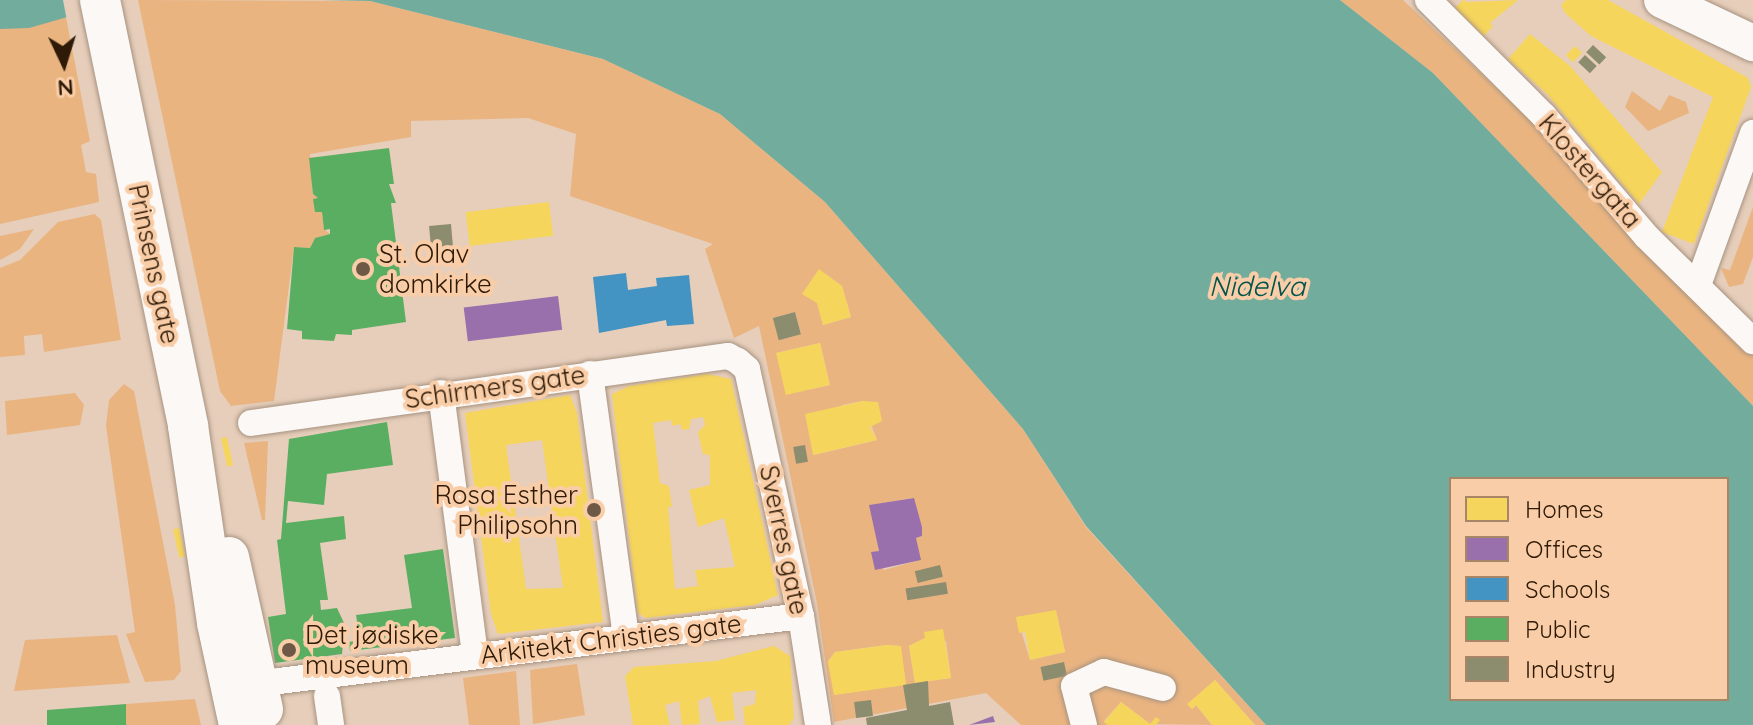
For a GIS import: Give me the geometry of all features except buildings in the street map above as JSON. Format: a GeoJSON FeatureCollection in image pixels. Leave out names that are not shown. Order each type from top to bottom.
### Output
{"type":"FeatureCollection","features":[{"type":"Feature","properties":{"kind":"main road","name":"Prinsens gate"},"geometry":{"type":"LineString","coordinates":[[100,0],[188,426],[217,623],[239,725]]}},
{"type":"Feature","properties":{"kind":"main road","name":"Prinsens gate"},"geometry":{"type":"LineString","coordinates":[[188,426],[228,553],[266,725]]}},
{"type":"Feature","properties":{"kind":"street","name":"Klostergata"},"geometry":{"type":"LineString","coordinates":[[1428,0],[1544,116],[1646,236],[1753,341]]}},
{"type":"Feature","properties":{"kind":"street"},"geometry":{"type":"LineString","coordinates":[[1662,0],[1753,43]]}},
{"type":"Feature","properties":{"kind":"street"},"geometry":{"type":"LineString","coordinates":[[1698,285],[1753,133]]}},
{"type":"Feature","properties":{"kind":"street","name":"Schirmers gate"},"geometry":{"type":"LineString","coordinates":[[251,423],[441,393],[728,356],[738,361]]}},
{"type":"Feature","properties":{"kind":"street","name":"Sverres gate"},"geometry":{"type":"LineString","coordinates":[[738,361],[747,369],[801,616],[818,725]]}},
{"type":"Feature","properties":{"kind":"street"},"geometry":{"type":"LineString","coordinates":[[590,374],[626,637]]}},
{"type":"Feature","properties":{"kind":"street"},"geometry":{"type":"LineString","coordinates":[[441,393],[475,655]]}},
{"type":"Feature","properties":{"kind":"street","name":"Arkitekt Christies gate"},"geometry":{"type":"LineString","coordinates":[[279,681],[801,616]]}},
{"type":"Feature","properties":{"kind":"street"},"geometry":{"type":"LineString","coordinates":[[1084,725],[1074,686],[1104,672],[1163,688]]}},
{"type":"Feature","properties":{"kind":"street"},"geometry":{"type":"LineString","coordinates":[[327,696],[331,725]]}},
{"type":"Feature","properties":{"kind":"shaded area"},"geometry":{"type":"Polygon","coordinates":[[[138,0],[370,1],[603,59],[720,114],[825,202],[1023,429],[1086,527],[1266,725],[1255,725],[1215,680],[1188,704],[1192,709],[1196,705],[1212,725],[1150,724],[1121,702],[1104,721],[1108,725],[1021,725],[986,693],[834,722],[817,603],[759,326],[734,338],[705,249],[713,244],[570,196],[576,134],[528,118],[411,121],[411,137],[310,154],[313,194],[318,198],[315,212],[322,212],[324,229],[330,234],[315,238],[310,248],[294,247],[274,401],[231,406],[220,391],[138,0]],[[819,270],[803,293],[817,303],[823,325],[851,317],[842,286],[819,270]],[[795,312],[773,318],[779,340],[801,334],[795,312]],[[820,343],[776,353],[807,390],[830,385],[820,343]],[[862,401],[842,405],[814,455],[877,440],[862,401]],[[913,498],[870,505],[879,551],[872,553],[884,570],[920,560],[916,538],[922,536],[922,527],[913,498]],[[1056,611],[1017,617],[1030,660],[1065,652],[1056,611]],[[925,638],[909,646],[915,683],[951,678],[946,641],[925,638]],[[900,646],[835,652],[828,661],[834,695],[906,684],[900,646]]]}},
{"type":"Feature","properties":{"kind":"shaded area"},"geometry":{"type":"Polygon","coordinates":[[[1340,0],[1403,0],[1537,126],[1753,353],[1753,406],[1433,73],[1340,0]]]}},
{"type":"Feature","properties":{"kind":"shaded area"},"geometry":{"type":"Polygon","coordinates":[[[66,17],[90,141],[81,145],[86,172],[96,174],[99,202],[0,224],[0,29],[66,17]]]}},
{"type":"Feature","properties":{"kind":"shaded area"},"geometry":{"type":"Polygon","coordinates":[[[1632,91],[1660,111],[1669,95],[1686,102],[1689,113],[1648,131],[1625,107],[1632,91]]]}},
{"type":"Feature","properties":{"kind":"shaded area"},"geometry":{"type":"Polygon","coordinates":[[[1753,207],[1753,257],[1743,284],[1729,287],[1721,268],[1730,270],[1753,207]]]}},
{"type":"Feature","properties":{"kind":"shaded area"},"geometry":{"type":"Polygon","coordinates":[[[95,214],[101,220],[121,340],[44,352],[42,334],[24,336],[25,355],[0,357],[0,268],[20,260],[58,222],[95,214]]]}},
{"type":"Feature","properties":{"kind":"shaded area"},"geometry":{"type":"Polygon","coordinates":[[[34,229],[20,249],[0,260],[0,236],[34,229]]]}},
{"type":"Feature","properties":{"kind":"shaded area"},"geometry":{"type":"Polygon","coordinates":[[[124,384],[134,391],[175,605],[181,671],[174,680],[145,682],[126,634],[135,632],[106,426],[109,400],[124,384]]]}},
{"type":"Feature","properties":{"kind":"shaded area"},"geometry":{"type":"Polygon","coordinates":[[[75,393],[84,405],[80,425],[7,435],[5,401],[75,393]]]}},
{"type":"Feature","properties":{"kind":"shaded area"},"geometry":{"type":"Polygon","coordinates":[[[268,441],[265,520],[262,520],[244,443],[268,441]]]}},
{"type":"Feature","properties":{"kind":"shaded area"},"geometry":{"type":"Polygon","coordinates":[[[117,635],[130,683],[14,691],[25,640],[117,635]]]}},
{"type":"Feature","properties":{"kind":"shaded area"},"geometry":{"type":"Polygon","coordinates":[[[577,664],[585,715],[533,724],[530,670],[577,664]]]}},
{"type":"Feature","properties":{"kind":"shaded area"},"geometry":{"type":"Polygon","coordinates":[[[516,671],[520,725],[469,725],[463,678],[516,671]]]}},
{"type":"Feature","properties":{"kind":"shaded area"},"geometry":{"type":"Polygon","coordinates":[[[195,699],[201,725],[126,725],[126,704],[195,699]]]}},
{"type":"Feature","properties":{"kind":"water"},"geometry":{"type":"Polygon","coordinates":[[[0,0],[127,0],[29,28],[0,29],[0,0]]]}},
{"type":"Feature","properties":{"kind":"water","name":"Nidelva"},"geometry":{"type":"Polygon","coordinates":[[[322,0],[1340,0],[1433,73],[1753,406],[1753,725],[1266,725],[1086,526],[1023,429],[825,202],[720,114],[603,59],[370,1],[322,0]]]}},
{"type":"Feature","properties":{"kind":"pier"},"geometry":{"type":"Polygon","coordinates":[[[63,0],[131,0],[67,21],[63,0]]]}},
{"type":"Feature","properties":{"kind":"place","name":"St. Olav domkirke"},"geometry":{"type":"Point","coordinates":[363,269]}},
{"type":"Feature","properties":{"kind":"place","name":"Rosa Esther Philipsohn"},"geometry":{"type":"Point","coordinates":[594,510]}},
{"type":"Feature","properties":{"kind":"place","name":"Det jødiske museum"},"geometry":{"type":"Point","coordinates":[289,650]}}]}
